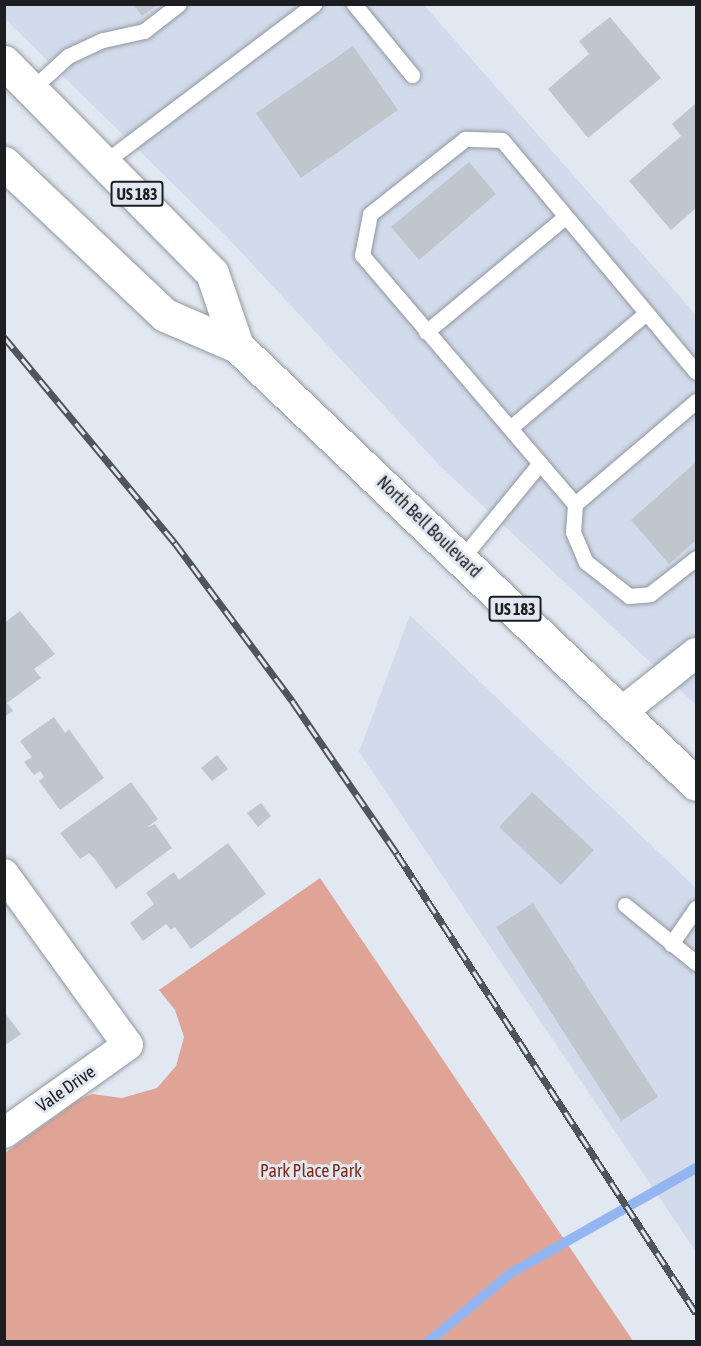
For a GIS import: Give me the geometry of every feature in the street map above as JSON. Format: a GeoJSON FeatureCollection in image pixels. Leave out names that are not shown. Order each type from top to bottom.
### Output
{"type":"FeatureCollection","features":[{"type":"Feature","properties":{"kind":"main road","name":"North Bell Boulevard"},"geometry":{"type":"LineString","coordinates":[[4,62],[106,161],[212,273],[237,346]]}},
{"type":"Feature","properties":{"kind":"main road","name":"North Bell Boulevard"},"geometry":{"type":"LineString","coordinates":[[4,163],[165,315],[237,346],[623,711],[696,784]]}},
{"type":"Feature","properties":{"kind":"street"},"geometry":{"type":"LineString","coordinates":[[623,711],[696,653]]}},
{"type":"Feature","properties":{"kind":"street","name":"Vale Drive"},"geometry":{"type":"LineString","coordinates":[[4,874],[128,1045],[4,1133]]}},
{"type":"Feature","properties":{"kind":"lane"},"geometry":{"type":"LineString","coordinates":[[33,88],[68,56],[103,40],[144,31],[179,4]]}},
{"type":"Feature","properties":{"kind":"lane"},"geometry":{"type":"LineString","coordinates":[[106,161],[314,4]]}},
{"type":"Feature","properties":{"kind":"lane"},"geometry":{"type":"LineString","coordinates":[[354,4],[412,75]]}},
{"type":"Feature","properties":{"kind":"lane"},"geometry":{"type":"LineString","coordinates":[[696,372],[564,218],[502,140],[465,139],[370,214],[362,255],[575,504],[573,532],[586,562],[629,596],[650,594],[696,558]]}},
{"type":"Feature","properties":{"kind":"lane"},"geometry":{"type":"LineString","coordinates":[[426,332],[564,218]]}},
{"type":"Feature","properties":{"kind":"lane"},"geometry":{"type":"LineString","coordinates":[[510,428],[646,313]]}},
{"type":"Feature","properties":{"kind":"lane"},"geometry":{"type":"LineString","coordinates":[[575,504],[696,401]]}},
{"type":"Feature","properties":{"kind":"lane"},"geometry":{"type":"LineString","coordinates":[[462,558],[540,463]]}},
{"type":"Feature","properties":{"kind":"lane"},"geometry":{"type":"LineString","coordinates":[[625,905],[696,963]]}},
{"type":"Feature","properties":{"kind":"lane"},"geometry":{"type":"LineString","coordinates":[[671,944],[696,908]]}},
{"type":"Feature","properties":{"kind":"shaded area"},"geometry":{"type":"Polygon","coordinates":[[[4,5],[424,5],[696,315],[696,705],[441,467],[228,238],[5,19],[4,5]]]}},
{"type":"Feature","properties":{"kind":"shaded area"},"geometry":{"type":"Polygon","coordinates":[[[410,615],[696,888],[696,1252],[359,752],[410,615]]]}},
{"type":"Feature","properties":{"kind":"green space","name":"Park Place Park"},"geometry":{"type":"Polygon","coordinates":[[[320,878],[633,1341],[5,1341],[5,1153],[80,1099],[92,1094],[122,1098],[157,1088],[176,1066],[184,1037],[175,1010],[159,990],[320,878]]]}},
{"type":"Feature","properties":{"kind":"building"},"geometry":{"type":"Polygon","coordinates":[[[134,5],[157,5],[142,16],[134,5]]]}},
{"type":"Feature","properties":{"kind":"building"},"geometry":{"type":"Polygon","coordinates":[[[610,17],[661,78],[588,138],[548,89],[589,54],[579,41],[610,17]]]}},
{"type":"Feature","properties":{"kind":"building"},"geometry":{"type":"Polygon","coordinates":[[[353,46],[398,110],[301,178],[256,113],[353,46]]]}},
{"type":"Feature","properties":{"kind":"building"},"geometry":{"type":"Polygon","coordinates":[[[696,103],[696,208],[671,230],[629,181],[681,136],[672,124],[696,103]]]}},
{"type":"Feature","properties":{"kind":"building"},"geometry":{"type":"Polygon","coordinates":[[[469,162],[496,194],[419,260],[391,227],[469,162]]]}},
{"type":"Feature","properties":{"kind":"building"},"geometry":{"type":"Polygon","coordinates":[[[696,462],[696,540],[669,564],[631,520],[696,462]]]}},
{"type":"Feature","properties":{"kind":"building"},"geometry":{"type":"Polygon","coordinates":[[[20,611],[55,654],[34,669],[41,678],[7,703],[13,711],[4,717],[4,623],[20,611]]]}},
{"type":"Feature","properties":{"kind":"building"},"geometry":{"type":"Polygon","coordinates":[[[54,717],[65,733],[69,729],[104,778],[60,810],[39,781],[44,777],[40,771],[34,775],[24,762],[32,757],[20,741],[54,717]]]}},
{"type":"Feature","properties":{"kind":"building"},"geometry":{"type":"Polygon","coordinates":[[[217,755],[228,769],[212,781],[201,768],[217,755]]]}},
{"type":"Feature","properties":{"kind":"building"},"geometry":{"type":"Polygon","coordinates":[[[131,782],[158,819],[146,828],[155,824],[172,848],[116,889],[89,853],[80,859],[60,833],[131,782]]]}},
{"type":"Feature","properties":{"kind":"building"},"geometry":{"type":"Polygon","coordinates":[[[532,792],[594,850],[561,885],[499,827],[532,792]]]}},
{"type":"Feature","properties":{"kind":"building"},"geometry":{"type":"Polygon","coordinates":[[[261,803],[271,816],[258,827],[247,813],[261,803]]]}},
{"type":"Feature","properties":{"kind":"building"},"geometry":{"type":"Polygon","coordinates":[[[228,843],[266,894],[191,949],[175,927],[171,930],[166,924],[143,941],[130,923],[154,904],[146,893],[174,872],[179,880],[228,843]]]}},
{"type":"Feature","properties":{"kind":"building"},"geometry":{"type":"Polygon","coordinates":[[[533,903],[658,1097],[621,1121],[496,927],[533,903]]]}},
{"type":"Feature","properties":{"kind":"building"},"geometry":{"type":"Polygon","coordinates":[[[4,1012],[21,1034],[4,1046],[4,1012]]]}},
{"type":"Feature","properties":{"kind":"waterway"},"geometry":{"type":"LineString","coordinates":[[428,1342],[511,1273],[696,1168]]}},
{"type":"Feature","properties":{"kind":"railway"},"geometry":{"type":"LineString","coordinates":[[4,337],[175,543],[293,702],[397,854],[696,1313]]}}]}
